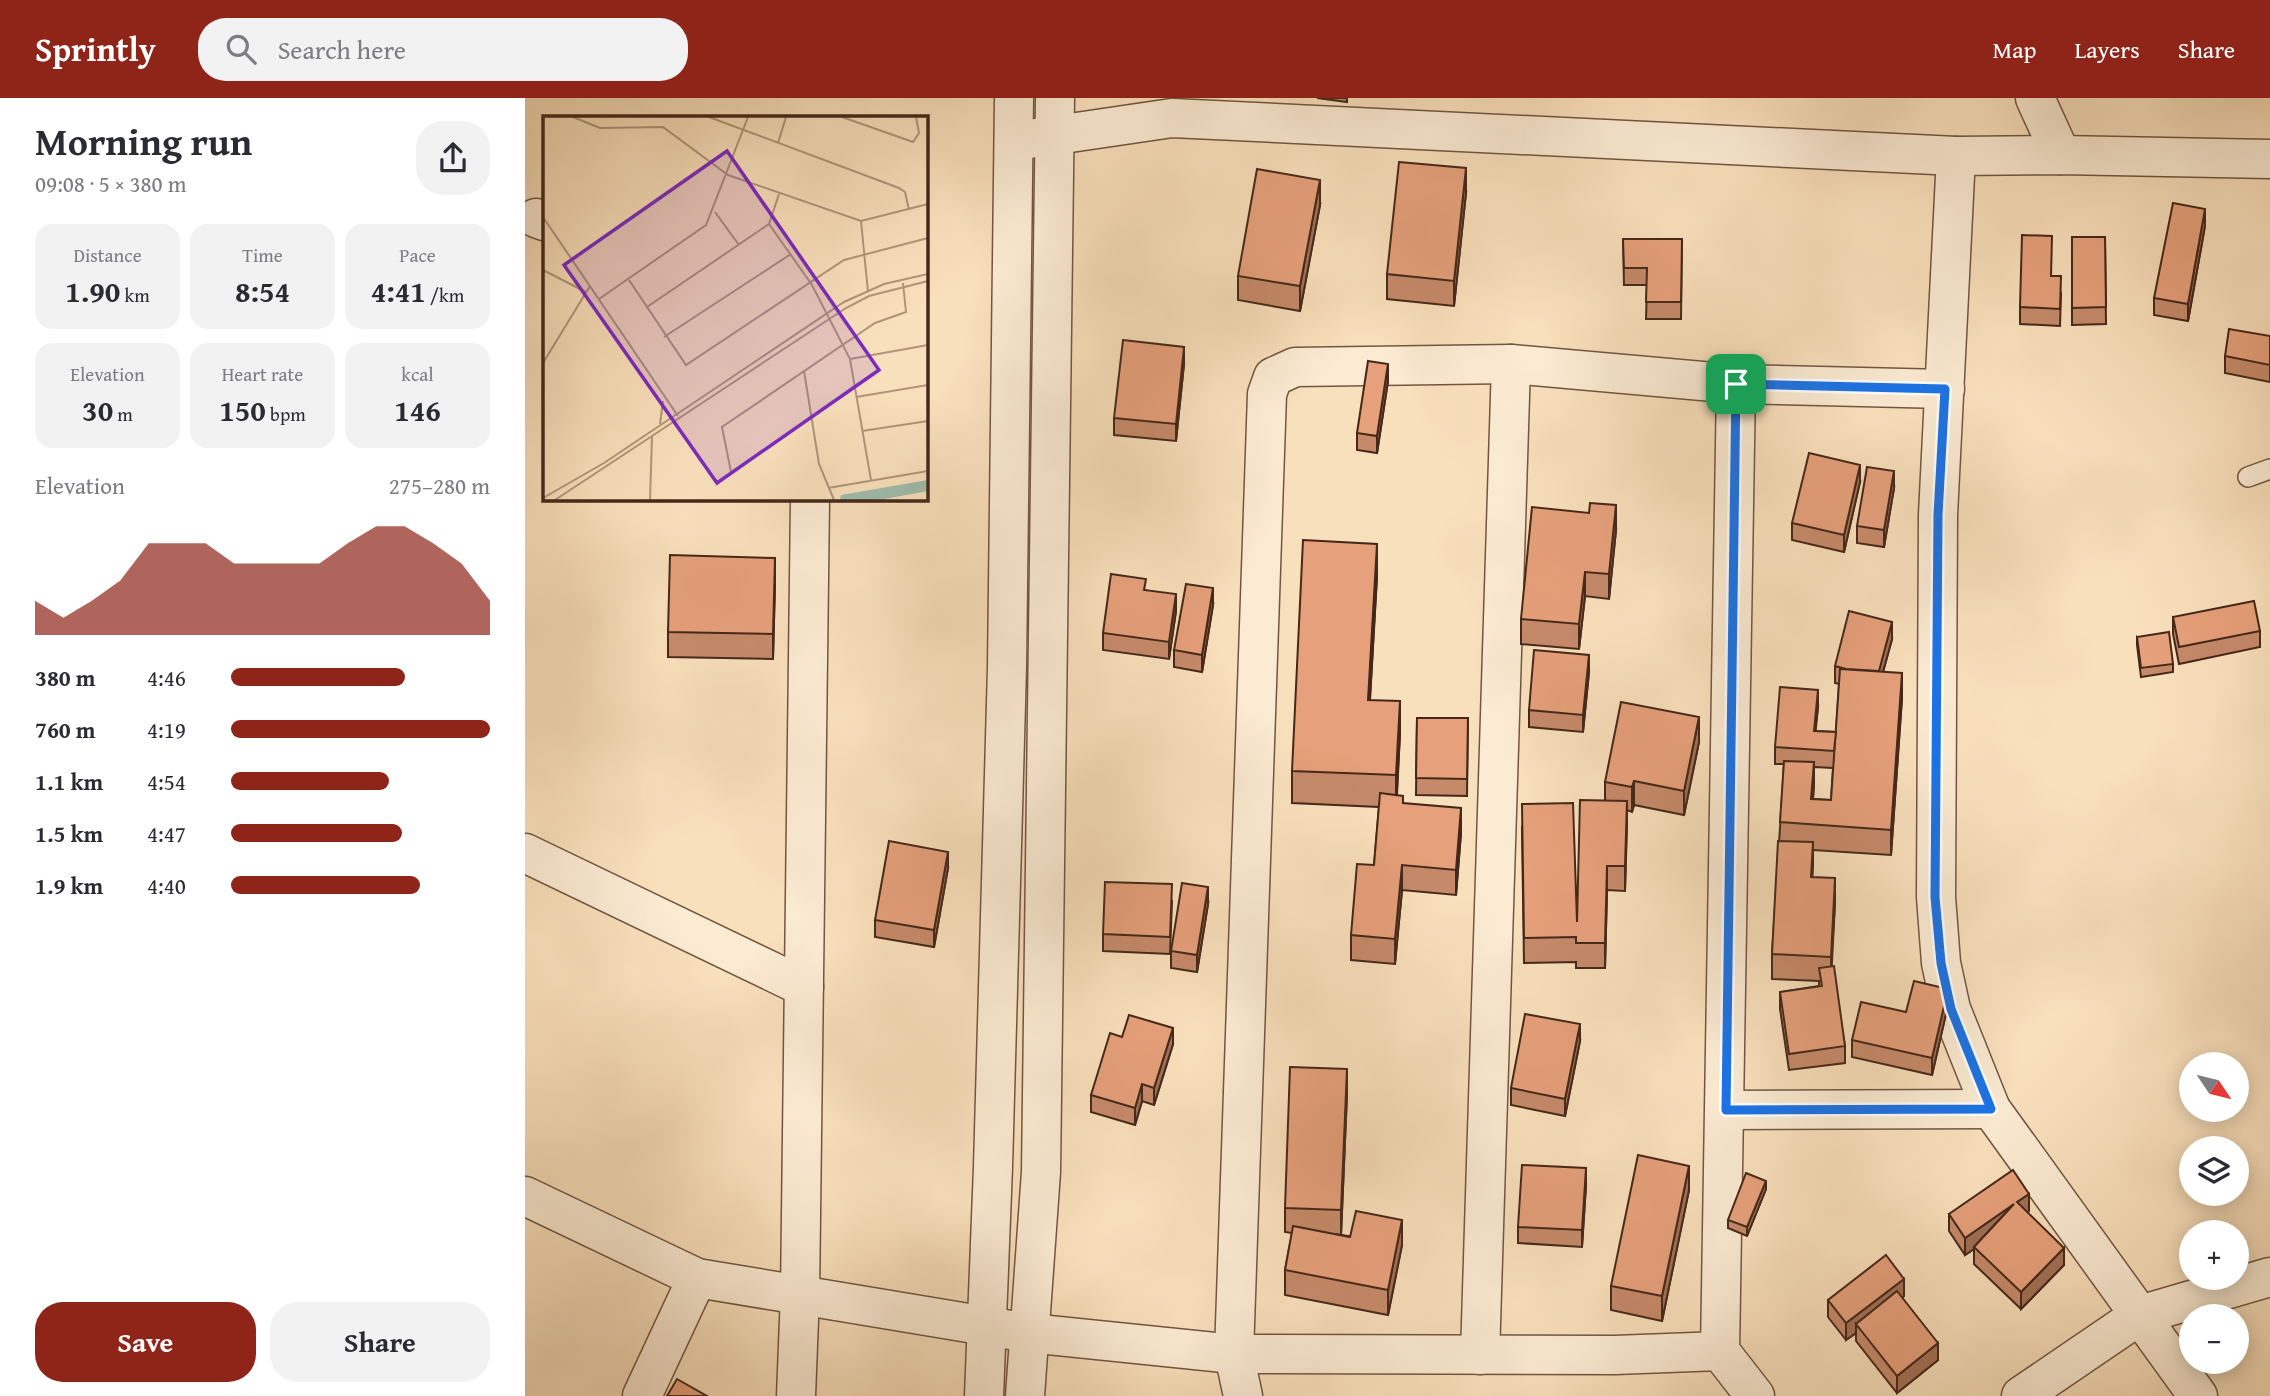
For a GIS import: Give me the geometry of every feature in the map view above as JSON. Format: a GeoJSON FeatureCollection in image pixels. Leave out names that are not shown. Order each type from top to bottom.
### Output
{"type":"FeatureCollection","features":[{"type":"Feature","properties":{"kind":"street"},"geometry":{"type":"LineString","coordinates":[[984,1396],[1007,667],[1014,98]]}},
{"type":"Feature","properties":{"kind":"street"},"geometry":{"type":"LineString","coordinates":[[1025,1396],[1041,1172],[1055,98]]}},
{"type":"Feature","properties":{"kind":"street"},"geometry":{"type":"LineString","coordinates":[[2049,103],[2061,155]]}},
{"type":"Feature","properties":{"kind":"street"},"geometry":{"type":"LineString","coordinates":[[1013,141],[1054,136],[1161,108],[1956,156],[2270,159]]}},
{"type":"Feature","properties":{"kind":"street"},"geometry":{"type":"LineString","coordinates":[[1956,156],[1938,515],[1935,897],[1941,963],[1951,1009],[1991,1109],[2198,1396]]}},
{"type":"Feature","properties":{"kind":"street"},"geometry":{"type":"LineString","coordinates":[[1243,1396],[1234,1354],[1267,394],[1273,377],[1295,367],[1511,364],[1736,384],[1945,389]]}},
{"type":"Feature","properties":{"kind":"street"},"geometry":{"type":"LineString","coordinates":[[1480,1355],[1511,364]]}},
{"type":"Feature","properties":{"kind":"street"},"geometry":{"type":"LineString","coordinates":[[1010,389],[1051,384]]}},
{"type":"Feature","properties":{"kind":"street"},"geometry":{"type":"LineString","coordinates":[[1736,384],[1720,1351],[1755,1396]]}},
{"type":"Feature","properties":{"kind":"street"},"geometry":{"type":"LineString","coordinates":[[796,1396],[800,1294],[810,500]]}},
{"type":"Feature","properties":{"kind":"street"},"geometry":{"type":"LineString","coordinates":[[1007,667],[1047,666]]}},
{"type":"Feature","properties":{"kind":"street"},"geometry":{"type":"LineString","coordinates":[[525,853],[804,987]]}},
{"type":"Feature","properties":{"kind":"street"},"geometry":{"type":"LineString","coordinates":[[1000,927],[1044,924]]}},
{"type":"Feature","properties":{"kind":"street"},"geometry":{"type":"LineString","coordinates":[[1726,1110],[1991,1109]]}},
{"type":"Feature","properties":{"kind":"street"},"geometry":{"type":"LineString","coordinates":[[525,1196],[697,1278],[1029,1333],[1234,1354],[1615,1355],[1720,1351]]}},
{"type":"Feature","properties":{"kind":"street"},"geometry":{"type":"LineString","coordinates":[[2021,1396],[2140,1315],[2270,1277]]}},
{"type":"Feature","properties":{"kind":"street"},"geometry":{"type":"LineString","coordinates":[[642,1396],[697,1278]]}},
{"type":"Feature","properties":{"kind":"lane"},"geometry":{"type":"LineString","coordinates":[[2248,477],[2270,470]]}},
{"type":"Feature","properties":{"kind":"building"},"geometry":{"type":"Polygon","coordinates":[[[1399,162],[1466,168],[1454,281],[1387,274],[1399,162]]]}},
{"type":"Feature","properties":{"kind":"building"},"geometry":{"type":"Polygon","coordinates":[[[1257,169],[1320,180],[1300,286],[1238,276],[1257,169]]]}},
{"type":"Feature","properties":{"kind":"building"},"geometry":{"type":"Polygon","coordinates":[[[2173,203],[2205,209],[2188,304],[2154,298],[2173,203]]]}},
{"type":"Feature","properties":{"kind":"building"},"geometry":{"type":"Polygon","coordinates":[[[2022,235],[2052,236],[2051,276],[2061,276],[2060,309],[2020,307],[2022,235]]]}},
{"type":"Feature","properties":{"kind":"building"},"geometry":{"type":"Polygon","coordinates":[[[2072,237],[2105,237],[2106,307],[2072,308],[2072,237]]]}},
{"type":"Feature","properties":{"kind":"building"},"geometry":{"type":"Polygon","coordinates":[[[1623,239],[1682,239],[1681,302],[1646,302],[1647,268],[1624,268],[1623,239]]]}},
{"type":"Feature","properties":{"kind":"building"},"geometry":{"type":"Polygon","coordinates":[[[2229,329],[2270,336],[2270,365],[2225,356],[2229,329]]]}},
{"type":"Feature","properties":{"kind":"building"},"geometry":{"type":"Polygon","coordinates":[[[1123,340],[1184,347],[1176,424],[1114,418],[1123,340]]]}},
{"type":"Feature","properties":{"kind":"building"},"geometry":{"type":"Polygon","coordinates":[[[1368,361],[1388,364],[1377,436],[1357,433],[1368,361]]]}},
{"type":"Feature","properties":{"kind":"building"},"geometry":{"type":"Polygon","coordinates":[[[1809,453],[1860,465],[1844,535],[1792,523],[1809,453]]]}},
{"type":"Feature","properties":{"kind":"building"},"geometry":{"type":"Polygon","coordinates":[[[1867,467],[1894,471],[1884,530],[1857,526],[1867,467]]]}},
{"type":"Feature","properties":{"kind":"building"},"geometry":{"type":"Polygon","coordinates":[[[1590,503],[1616,505],[1609,574],[1585,572],[1579,624],[1521,619],[1532,507],[1589,513],[1590,503]]]}},
{"type":"Feature","properties":{"kind":"building"},"geometry":{"type":"Polygon","coordinates":[[[1303,540],[1377,544],[1368,700],[1400,701],[1396,775],[1292,771],[1303,540]]]}},
{"type":"Feature","properties":{"kind":"building"},"geometry":{"type":"Polygon","coordinates":[[[670,555],[775,558],[773,634],[668,632],[670,555]]]}},
{"type":"Feature","properties":{"kind":"building"},"geometry":{"type":"Polygon","coordinates":[[[1111,574],[1146,579],[1144,590],[1176,594],[1169,642],[1103,633],[1111,574]]]}},
{"type":"Feature","properties":{"kind":"building"},"geometry":{"type":"Polygon","coordinates":[[[1186,584],[1213,588],[1202,655],[1174,650],[1186,584]]]}},
{"type":"Feature","properties":{"kind":"building"},"geometry":{"type":"Polygon","coordinates":[[[2254,601],[2260,631],[2179,647],[2173,617],[2254,601]]]}},
{"type":"Feature","properties":{"kind":"building"},"geometry":{"type":"Polygon","coordinates":[[[1849,611],[1892,622],[1879,671],[1835,666],[1849,611]]]}},
{"type":"Feature","properties":{"kind":"building"},"geometry":{"type":"Polygon","coordinates":[[[2169,632],[2173,664],[2141,668],[2137,637],[2169,632]]]}},
{"type":"Feature","properties":{"kind":"building"},"geometry":{"type":"Polygon","coordinates":[[[1534,650],[1589,655],[1583,715],[1529,710],[1534,650]]]}},
{"type":"Feature","properties":{"kind":"building"},"geometry":{"type":"Polygon","coordinates":[[[1840,669],[1902,673],[1891,830],[1780,822],[1784,761],[1814,762],[1811,799],[1831,800],[1840,669]]]}},
{"type":"Feature","properties":{"kind":"building"},"geometry":{"type":"Polygon","coordinates":[[[1780,687],[1818,690],[1814,731],[1836,732],[1834,751],[1775,747],[1780,687]]]}},
{"type":"Feature","properties":{"kind":"building"},"geometry":{"type":"Polygon","coordinates":[[[1621,702],[1699,717],[1684,791],[1634,781],[1632,787],[1605,782],[1621,702]]]}},
{"type":"Feature","properties":{"kind":"building"},"geometry":{"type":"Polygon","coordinates":[[[1417,718],[1468,718],[1467,779],[1416,778],[1417,718]]]}},
{"type":"Feature","properties":{"kind":"building"},"geometry":{"type":"Polygon","coordinates":[[[1380,793],[1403,796],[1403,803],[1461,808],[1456,870],[1402,865],[1395,939],[1351,935],[1357,864],[1374,865],[1380,793]]]}},
{"type":"Feature","properties":{"kind":"building"},"geometry":{"type":"Polygon","coordinates":[[[1580,800],[1627,801],[1625,866],[1607,866],[1605,943],[1576,943],[1576,937],[1524,938],[1522,804],[1573,803],[1577,922],[1580,800]]]}},
{"type":"Feature","properties":{"kind":"building"},"geometry":{"type":"Polygon","coordinates":[[[889,841],[948,852],[934,930],[875,920],[889,841]]]}},
{"type":"Feature","properties":{"kind":"building"},"geometry":{"type":"Polygon","coordinates":[[[1778,841],[1813,842],[1811,877],[1835,878],[1831,957],[1772,954],[1778,841]]]}},
{"type":"Feature","properties":{"kind":"building"},"geometry":{"type":"Polygon","coordinates":[[[1105,882],[1172,884],[1170,937],[1103,934],[1105,882]]]}},
{"type":"Feature","properties":{"kind":"building"},"geometry":{"type":"Polygon","coordinates":[[[1182,883],[1208,887],[1197,955],[1171,951],[1182,883]]]}},
{"type":"Feature","properties":{"kind":"building"},"geometry":{"type":"Polygon","coordinates":[[[1834,966],[1845,1046],[1789,1054],[1780,992],[1822,986],[1819,968],[1834,966]]]}},
{"type":"Feature","properties":{"kind":"building"},"geometry":{"type":"Polygon","coordinates":[[[1914,981],[1948,989],[1932,1058],[1852,1040],[1861,1002],[1906,1012],[1914,981]]]}},
{"type":"Feature","properties":{"kind":"building"},"geometry":{"type":"Polygon","coordinates":[[[1525,1014],[1580,1024],[1565,1099],[1511,1088],[1525,1014]]]}},
{"type":"Feature","properties":{"kind":"building"},"geometry":{"type":"Polygon","coordinates":[[[1129,1015],[1173,1028],[1154,1088],[1142,1084],[1135,1108],[1091,1095],[1110,1033],[1122,1037],[1129,1015]]]}},
{"type":"Feature","properties":{"kind":"building"},"geometry":{"type":"Polygon","coordinates":[[[1290,1067],[1347,1069],[1341,1210],[1285,1208],[1290,1067]]]}},
{"type":"Feature","properties":{"kind":"building"},"geometry":{"type":"Polygon","coordinates":[[[1638,1155],[1689,1166],[1662,1296],[1611,1286],[1638,1155]]]}},
{"type":"Feature","properties":{"kind":"building"},"geometry":{"type":"Polygon","coordinates":[[[1522,1165],[1586,1168],[1582,1230],[1518,1227],[1522,1165]]]}},
{"type":"Feature","properties":{"kind":"building"},"geometry":{"type":"Polygon","coordinates":[[[2013,1170],[2029,1194],[2017,1202],[2064,1248],[2021,1292],[1974,1247],[2014,1204],[1965,1238],[1949,1214],[2013,1170]]]}},
{"type":"Feature","properties":{"kind":"building"},"geometry":{"type":"Polygon","coordinates":[[[1746,1173],[1766,1181],[1747,1227],[1728,1220],[1746,1173]]]}},
{"type":"Feature","properties":{"kind":"building"},"geometry":{"type":"Polygon","coordinates":[[[1356,1211],[1402,1220],[1388,1290],[1285,1270],[1293,1226],[1350,1237],[1356,1211]]]}},
{"type":"Feature","properties":{"kind":"building"},"geometry":{"type":"Polygon","coordinates":[[[1886,1255],[1904,1279],[1846,1323],[1828,1300],[1886,1255]]]}},
{"type":"Feature","properties":{"kind":"building"},"geometry":{"type":"Polygon","coordinates":[[[1897,1291],[1938,1343],[1897,1376],[1856,1324],[1897,1291]]]}},
{"type":"Feature","properties":{"kind":"building"},"geometry":{"type":"Polygon","coordinates":[[[677,1379],[707,1396],[667,1396],[677,1379]]]}},
{"type":"Feature","properties":{"kind":"route"},"geometry":{"type":"LineString","coordinates":[[1736,384],[1945,389],[1938,515],[1935,897],[1941,963],[1951,1009],[1991,1109],[1726,1110],[1736,384]]}}]}
